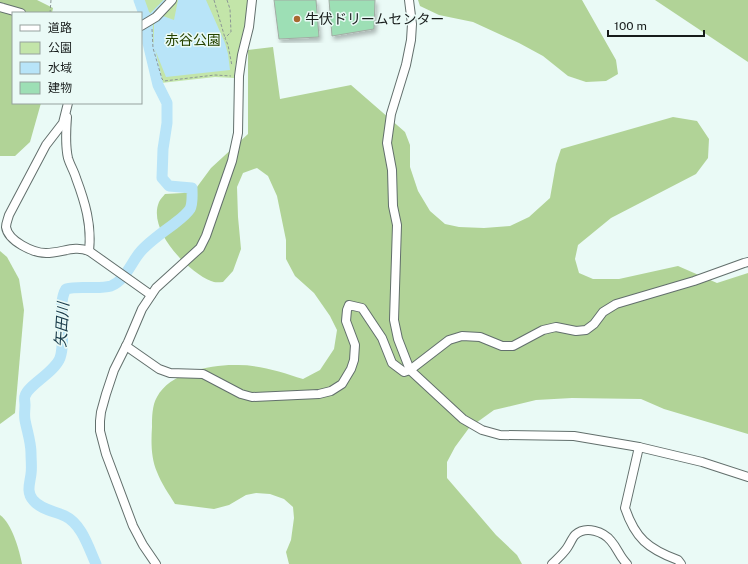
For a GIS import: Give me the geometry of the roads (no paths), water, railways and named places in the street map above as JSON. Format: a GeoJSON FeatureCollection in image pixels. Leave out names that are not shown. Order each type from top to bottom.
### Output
{"type":"FeatureCollection","features":[{"type":"Feature","properties":{"kind":"street"},"geometry":{"type":"LineString","coordinates":[[142,25],[152,20],[172,0]]}},
{"type":"Feature","properties":{"kind":"street"},"geometry":{"type":"LineString","coordinates":[[156,564],[143,545],[133,526],[106,454],[100,431],[100,421],[106,394],[114,370],[142,309],[156,288],[200,248],[206,236],[232,161],[238,133],[239,76],[250,21],[252,0]]}},
{"type":"Feature","properties":{"kind":"street"},"geometry":{"type":"LineString","coordinates":[[409,0],[412,24],[411,40],[406,65],[391,114],[387,143],[392,170],[393,206],[397,225],[394,320],[398,339],[410,370],[463,419],[482,430],[500,435],[574,436],[640,447],[702,462],[748,477]]}},
{"type":"Feature","properties":{"kind":"street"},"geometry":{"type":"LineString","coordinates":[[0,7],[18,12]]}},
{"type":"Feature","properties":{"kind":"street"},"geometry":{"type":"LineString","coordinates":[[68,104],[63,123],[46,146],[21,190],[9,215],[6,226],[9,236],[33,250],[44,253],[83,248],[94,253],[151,295]]}},
{"type":"Feature","properties":{"kind":"street"},"geometry":{"type":"LineString","coordinates":[[66,113],[68,157],[84,200],[88,216],[91,238],[90,251]]}},
{"type":"Feature","properties":{"kind":"street"},"geometry":{"type":"LineString","coordinates":[[126,346],[159,369],[170,373],[203,374],[241,394],[252,397],[319,394],[331,391],[342,384],[351,369],[355,345],[346,321],[349,305],[362,308],[382,338],[392,363],[404,372],[410,370],[450,340],[462,336],[480,337],[502,346],[513,346],[544,330],[556,327],[576,331],[586,330],[594,324],[603,312],[616,304],[694,281],[744,262],[748,262]]}},
{"type":"Feature","properties":{"kind":"street"},"geometry":{"type":"LineString","coordinates":[[640,447],[626,508],[628,517],[634,529],[650,548],[678,560],[681,564]]}},
{"type":"Feature","properties":{"kind":"street"},"geometry":{"type":"LineString","coordinates":[[552,564],[566,549],[576,535],[582,531],[590,530],[606,536],[612,542],[620,557],[627,564]]}},
{"type":"Feature","properties":{"kind":"water","name":"赤谷公園"},"geometry":{"type":"Polygon","coordinates":[[[178,0],[206,0],[225,43],[230,70],[166,77],[154,47],[154,24],[163,16],[174,20],[178,0]]]}},
{"type":"Feature","properties":{"kind":"waterway","name":"矢田川"},"geometry":{"type":"LineString","coordinates":[[96,564],[84,537],[76,525],[65,516],[40,506],[31,497],[29,487],[31,449],[25,418],[25,396],[27,392],[52,369],[60,358],[62,350],[62,304],[66,289],[77,287],[106,287],[111,286],[121,280],[137,255],[182,217],[191,207],[192,188],[169,186],[162,178],[163,149],[167,123],[167,103],[158,85],[148,43],[147,18],[139,0]]}},
{"type":"Feature","properties":{"kind":"waterway"},"geometry":{"type":"LineString","coordinates":[[147,18],[165,0]]}},
{"type":"Feature","properties":{"kind":"place","name":"牛伏ドリームセンター"},"geometry":{"type":"Point","coordinates":[297,19]}}]}
